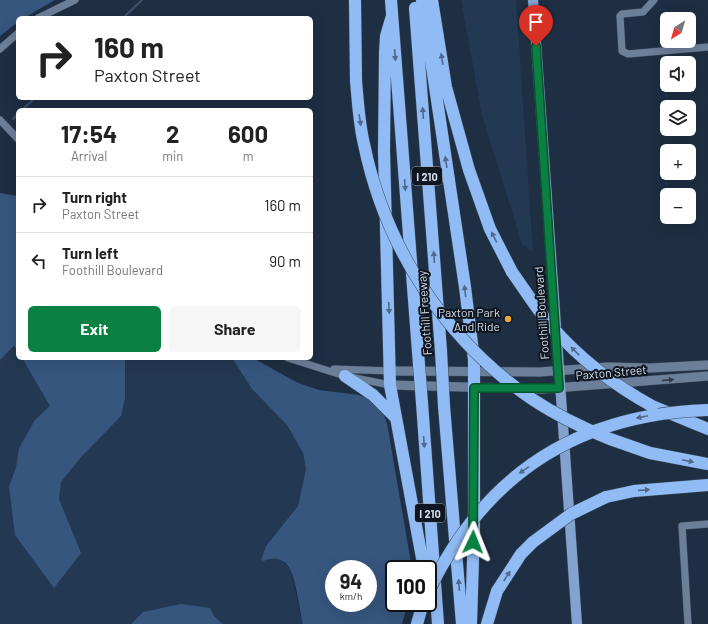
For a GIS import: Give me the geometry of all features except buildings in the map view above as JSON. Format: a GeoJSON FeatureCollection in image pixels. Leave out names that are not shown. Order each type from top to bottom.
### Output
{"type":"FeatureCollection","features":[{"type":"Feature","properties":{"kind":"highway"},"geometry":{"type":"LineString","coordinates":[[355,0],[356,81],[364,144],[382,206],[404,255],[422,288],[442,316],[485,362],[515,387],[556,413],[610,439],[650,453],[708,464]]}},
{"type":"Feature","properties":{"kind":"highway","name":"Foothill Freeway"},"geometry":{"type":"LineString","coordinates":[[391,0],[438,624]]}},
{"type":"Feature","properties":{"kind":"highway","name":"Foothill Freeway"},"geometry":{"type":"LineString","coordinates":[[414,0],[444,406],[462,624]]}},
{"type":"Feature","properties":{"kind":"highway"},"geometry":{"type":"LineString","coordinates":[[422,0],[465,287],[474,371],[474,528],[471,624]]}},
{"type":"Feature","properties":{"kind":"highway"},"geometry":{"type":"LineString","coordinates":[[432,0],[446,87],[469,170],[490,229],[512,272],[552,327],[587,362],[623,389],[652,406],[708,429]]}},
{"type":"Feature","properties":{"kind":"highway"},"geometry":{"type":"LineString","coordinates":[[392,16],[386,42],[384,151],[391,371],[390,385],[423,560]]}},
{"type":"Feature","properties":{"kind":"highway"},"geometry":{"type":"LineString","coordinates":[[345,376],[373,395],[395,417]]}},
{"type":"Feature","properties":{"kind":"highway"},"geometry":{"type":"LineString","coordinates":[[437,573],[441,564],[462,532],[490,499],[514,477],[546,455],[576,439],[624,421],[678,411],[708,410]]}},
{"type":"Feature","properties":{"kind":"highway"},"geometry":{"type":"LineString","coordinates":[[487,624],[498,591],[521,554],[533,542],[571,514],[606,498],[634,490],[708,485]]}},
{"type":"Feature","properties":{"kind":"highway"},"geometry":{"type":"LineString","coordinates":[[417,624],[420,612]]}},
{"type":"Feature","properties":{"kind":"highway"},"geometry":{"type":"LineString","coordinates":[[429,612],[430,624]]}},
{"type":"Feature","properties":{"kind":"main road","name":"Foothill Boulevard"},"geometry":{"type":"LineString","coordinates":[[532,0],[577,624]]}},
{"type":"Feature","properties":{"kind":"street"},"geometry":{"type":"LineString","coordinates":[[42,16],[75,0]]}},
{"type":"Feature","properties":{"kind":"street"},"geometry":{"type":"LineString","coordinates":[[654,0],[644,12],[622,14],[620,16],[622,51],[628,54],[708,47]]}},
{"type":"Feature","properties":{"kind":"street"},"geometry":{"type":"LineString","coordinates":[[0,49],[16,35]]}},
{"type":"Feature","properties":{"kind":"street"},"geometry":{"type":"LineString","coordinates":[[0,120],[16,137]]}},
{"type":"Feature","properties":{"kind":"street","name":"Paxton Street"},"geometry":{"type":"LineString","coordinates":[[295,360],[345,376],[390,385],[474,388],[559,388],[708,376]]}},
{"type":"Feature","properties":{"kind":"street","name":"Paxton Street"},"geometry":{"type":"LineString","coordinates":[[326,369],[391,371],[558,371],[608,367],[650,368],[708,365]]}},
{"type":"Feature","properties":{"kind":"street"},"geometry":{"type":"LineString","coordinates":[[688,624],[682,526],[708,524]]}},
{"type":"Feature","properties":{"kind":"shaded area"},"geometry":{"type":"Polygon","coordinates":[[[0,0],[55,0],[27,16],[16,16],[16,24],[0,36],[0,0]]]}},
{"type":"Feature","properties":{"kind":"shaded area"},"geometry":{"type":"Polygon","coordinates":[[[461,0],[516,0],[533,252],[522,244],[482,115],[461,0]]]}},
{"type":"Feature","properties":{"kind":"shaded area"},"geometry":{"type":"Polygon","coordinates":[[[0,193],[16,196],[16,348],[14,346],[0,360],[0,193]]]}},
{"type":"Feature","properties":{"kind":"shaded area"},"geometry":{"type":"Polygon","coordinates":[[[15,346],[16,360],[23,360],[51,406],[35,420],[19,448],[16,467],[9,486],[80,553],[59,499],[61,482],[125,398],[125,360],[233,360],[252,389],[287,425],[303,453],[306,469],[298,506],[266,546],[261,560],[264,561],[270,558],[276,558],[283,561],[290,569],[303,624],[223,624],[214,616],[143,612],[131,624],[0,624],[0,360],[15,346]]]}},
{"type":"Feature","properties":{"kind":"shaded area"},"geometry":{"type":"Polygon","coordinates":[[[23,360],[125,360],[125,398],[121,416],[81,457],[61,482],[59,499],[81,553],[54,588],[15,535],[9,486],[16,467],[19,448],[35,420],[50,406],[23,360]]]}},
{"type":"Feature","properties":{"kind":"shaded area"},"geometry":{"type":"Polygon","coordinates":[[[233,360],[257,360],[296,382],[319,390],[359,395],[370,399],[382,411],[387,423],[410,560],[385,560],[385,612],[405,612],[402,624],[303,624],[298,596],[290,569],[279,559],[261,560],[266,546],[298,506],[306,469],[303,453],[287,425],[252,389],[233,360]]]}},
{"type":"Feature","properties":{"kind":"shaded area"},"geometry":{"type":"Polygon","coordinates":[[[181,604],[210,608],[214,616],[223,624],[131,624],[143,612],[181,604]]]}},
{"type":"Feature","properties":{"kind":"waterway"},"geometry":{"type":"LineString","coordinates":[[125,16],[142,0]]}},
{"type":"Feature","properties":{"kind":"waterway"},"geometry":{"type":"LineString","coordinates":[[24,108],[33,100]]}},
{"type":"Feature","properties":{"kind":"waterway"},"geometry":{"type":"LineString","coordinates":[[13,119],[16,116]]}},
{"type":"Feature","properties":{"kind":"place","name":"Paxton Park And Ride"},"geometry":{"type":"Point","coordinates":[508,319]}},
{"type":"Feature","properties":{"kind":"route"},"geometry":{"type":"LineString","coordinates":[[473,542],[474,388],[559,388],[536,46]]}}]}
